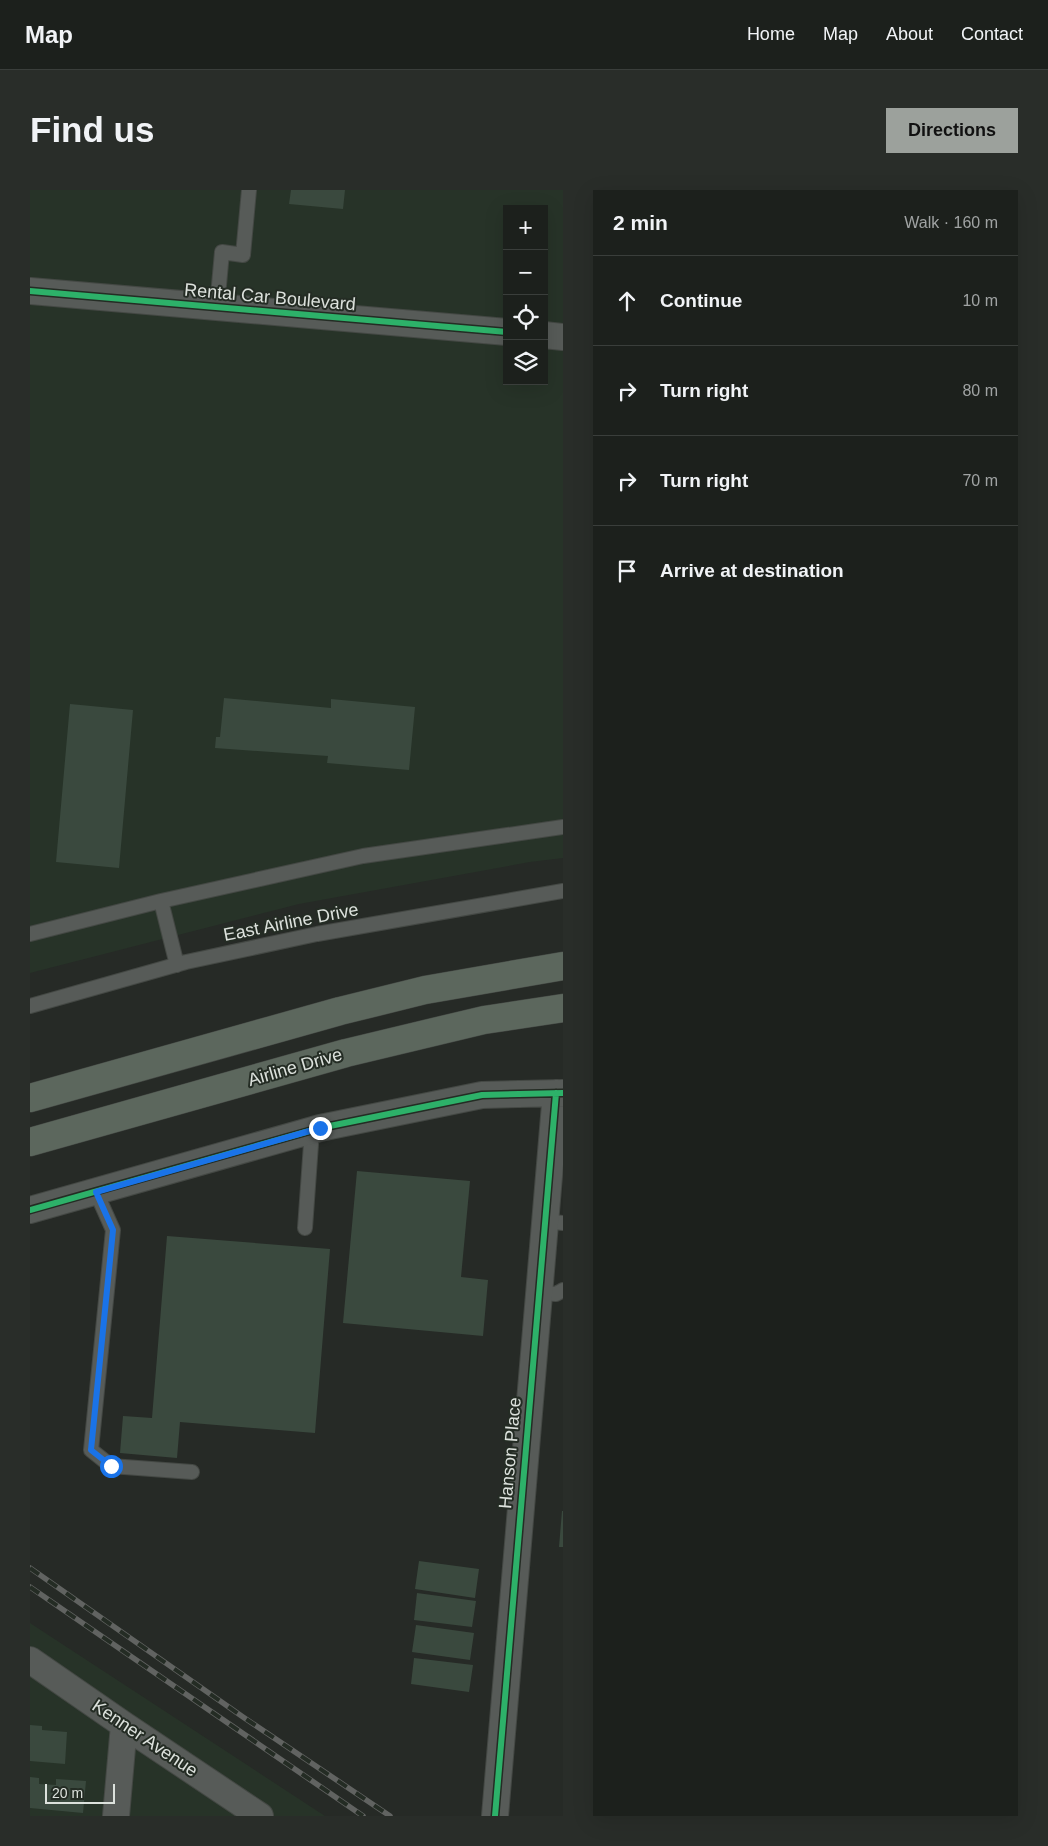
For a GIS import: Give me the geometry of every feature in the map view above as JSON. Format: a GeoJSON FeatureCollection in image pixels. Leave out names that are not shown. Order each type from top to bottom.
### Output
{"type":"FeatureCollection","features":[{"type":"Feature","properties":{"kind":"highway"},"geometry":{"type":"LineString","coordinates":[[30,1098],[340,1011],[425,990],[563,966]]}},
{"type":"Feature","properties":{"kind":"highway","name":"Airline Drive"},"geometry":{"type":"LineString","coordinates":[[30,1142],[346,1053],[484,1020],[563,1008]]}},
{"type":"Feature","properties":{"kind":"street","name":"Rental Car Boulevard"},"geometry":{"type":"LineString","coordinates":[[30,291],[503,332]]}},
{"type":"Feature","properties":{"kind":"street"},"geometry":{"type":"LineString","coordinates":[[548,335],[563,337]]}},
{"type":"Feature","properties":{"kind":"street"},"geometry":{"type":"LineString","coordinates":[[30,1210],[312,1130],[482,1095],[560,1093]]}},
{"type":"Feature","properties":{"kind":"street","name":"Hanson Place"},"geometry":{"type":"LineString","coordinates":[[498,1815],[551,1292],[560,1093]]}},
{"type":"Feature","properties":{"kind":"street","name":"Kenner Avenue"},"geometry":{"type":"LineString","coordinates":[[30,1660],[260,1816]]}},
{"type":"Feature","properties":{"kind":"street"},"geometry":{"type":"LineString","coordinates":[[116,1816],[124,1725]]}},
{"type":"Feature","properties":{"kind":"lane"},"geometry":{"type":"LineString","coordinates":[[217,307],[222,252],[243,255],[249,190]]}},
{"type":"Feature","properties":{"kind":"lane"},"geometry":{"type":"LineString","coordinates":[[30,934],[160,900],[363,856],[563,828]]}},
{"type":"Feature","properties":{"kind":"lane","name":"East Airline Drive"},"geometry":{"type":"LineString","coordinates":[[30,1006],[177,965],[317,934],[563,891]]}},
{"type":"Feature","properties":{"kind":"lane"},"geometry":{"type":"LineString","coordinates":[[160,900],[177,965]]}},
{"type":"Feature","properties":{"kind":"lane"},"geometry":{"type":"LineString","coordinates":[[305,1228],[312,1130]]}},
{"type":"Feature","properties":{"kind":"lane"},"geometry":{"type":"LineString","coordinates":[[96,1192],[113,1230],[91,1450],[111,1466],[192,1472]]}},
{"type":"Feature","properties":{"kind":"shaded area"},"geometry":{"type":"Polygon","coordinates":[[[30,190],[563,190],[563,858],[530,862],[299,904],[30,973],[30,190]]]}},
{"type":"Feature","properties":{"kind":"shaded area"},"geometry":{"type":"Polygon","coordinates":[[[30,1623],[325,1816],[30,1816],[30,1623]]]}},
{"type":"Feature","properties":{"kind":"building"},"geometry":{"type":"Polygon","coordinates":[[[291,190],[345,190],[343,209],[289,204],[291,190]]]}},
{"type":"Feature","properties":{"kind":"building"},"geometry":{"type":"Polygon","coordinates":[[[224,698],[331,708],[331,699],[415,707],[409,770],[327,763],[328,756],[215,748],[216,737],[220,737],[224,698]]]}},
{"type":"Feature","properties":{"kind":"building"},"geometry":{"type":"Polygon","coordinates":[[[70,704],[133,710],[119,868],[56,862],[70,704]]]}},
{"type":"Feature","properties":{"kind":"building"},"geometry":{"type":"Polygon","coordinates":[[[357,1171],[470,1181],[461,1277],[488,1280],[483,1336],[343,1323],[357,1171]]]}},
{"type":"Feature","properties":{"kind":"building"},"geometry":{"type":"Polygon","coordinates":[[[167,1236],[330,1249],[315,1433],[180,1422],[177,1458],[120,1453],[123,1416],[152,1418],[167,1236]]]}},
{"type":"Feature","properties":{"kind":"building"},"geometry":{"type":"Polygon","coordinates":[[[562,1511],[563,1547],[559,1547],[562,1511]]]}},
{"type":"Feature","properties":{"kind":"building"},"geometry":{"type":"Polygon","coordinates":[[[419,1561],[479,1569],[475,1598],[415,1589],[419,1561]]]}},
{"type":"Feature","properties":{"kind":"building"},"geometry":{"type":"Polygon","coordinates":[[[417,1593],[476,1601],[472,1627],[414,1620],[417,1593]]]}},
{"type":"Feature","properties":{"kind":"building"},"geometry":{"type":"Polygon","coordinates":[[[416,1625],[474,1633],[470,1660],[412,1652],[416,1625]]]}},
{"type":"Feature","properties":{"kind":"building"},"geometry":{"type":"Polygon","coordinates":[[[414,1658],[473,1665],[469,1692],[411,1684],[414,1658]]]}},
{"type":"Feature","properties":{"kind":"building"},"geometry":{"type":"Polygon","coordinates":[[[30,1725],[42,1726],[42,1730],[67,1732],[65,1764],[30,1761],[30,1725]]]}},
{"type":"Feature","properties":{"kind":"building"},"geometry":{"type":"Polygon","coordinates":[[[30,1777],[39,1778],[39,1784],[56,1785],[56,1779],[86,1781],[83,1813],[30,1808],[30,1777]]]}},
{"type":"Feature","properties":{"kind":"railway"},"geometry":{"type":"LineString","coordinates":[[30,1568],[243,1717],[390,1816]]}},
{"type":"Feature","properties":{"kind":"railway"},"geometry":{"type":"LineString","coordinates":[[30,1587],[363,1816]]}},
{"type":"Feature","properties":{"kind":"cycle path"},"geometry":{"type":"LineString","coordinates":[[30,291],[503,332]]}},
{"type":"Feature","properties":{"kind":"cycle path"},"geometry":{"type":"LineString","coordinates":[[495,1816],[556,1093]]}},
{"type":"Feature","properties":{"kind":"cycle path"},"geometry":{"type":"LineString","coordinates":[[30,1210],[320,1128],[482,1095],[563,1093]]}},
{"type":"Feature","properties":{"kind":"route"},"geometry":{"type":"LineString","coordinates":[[111,1466],[91,1450],[113,1230],[96,1192],[320,1128]]}}]}
